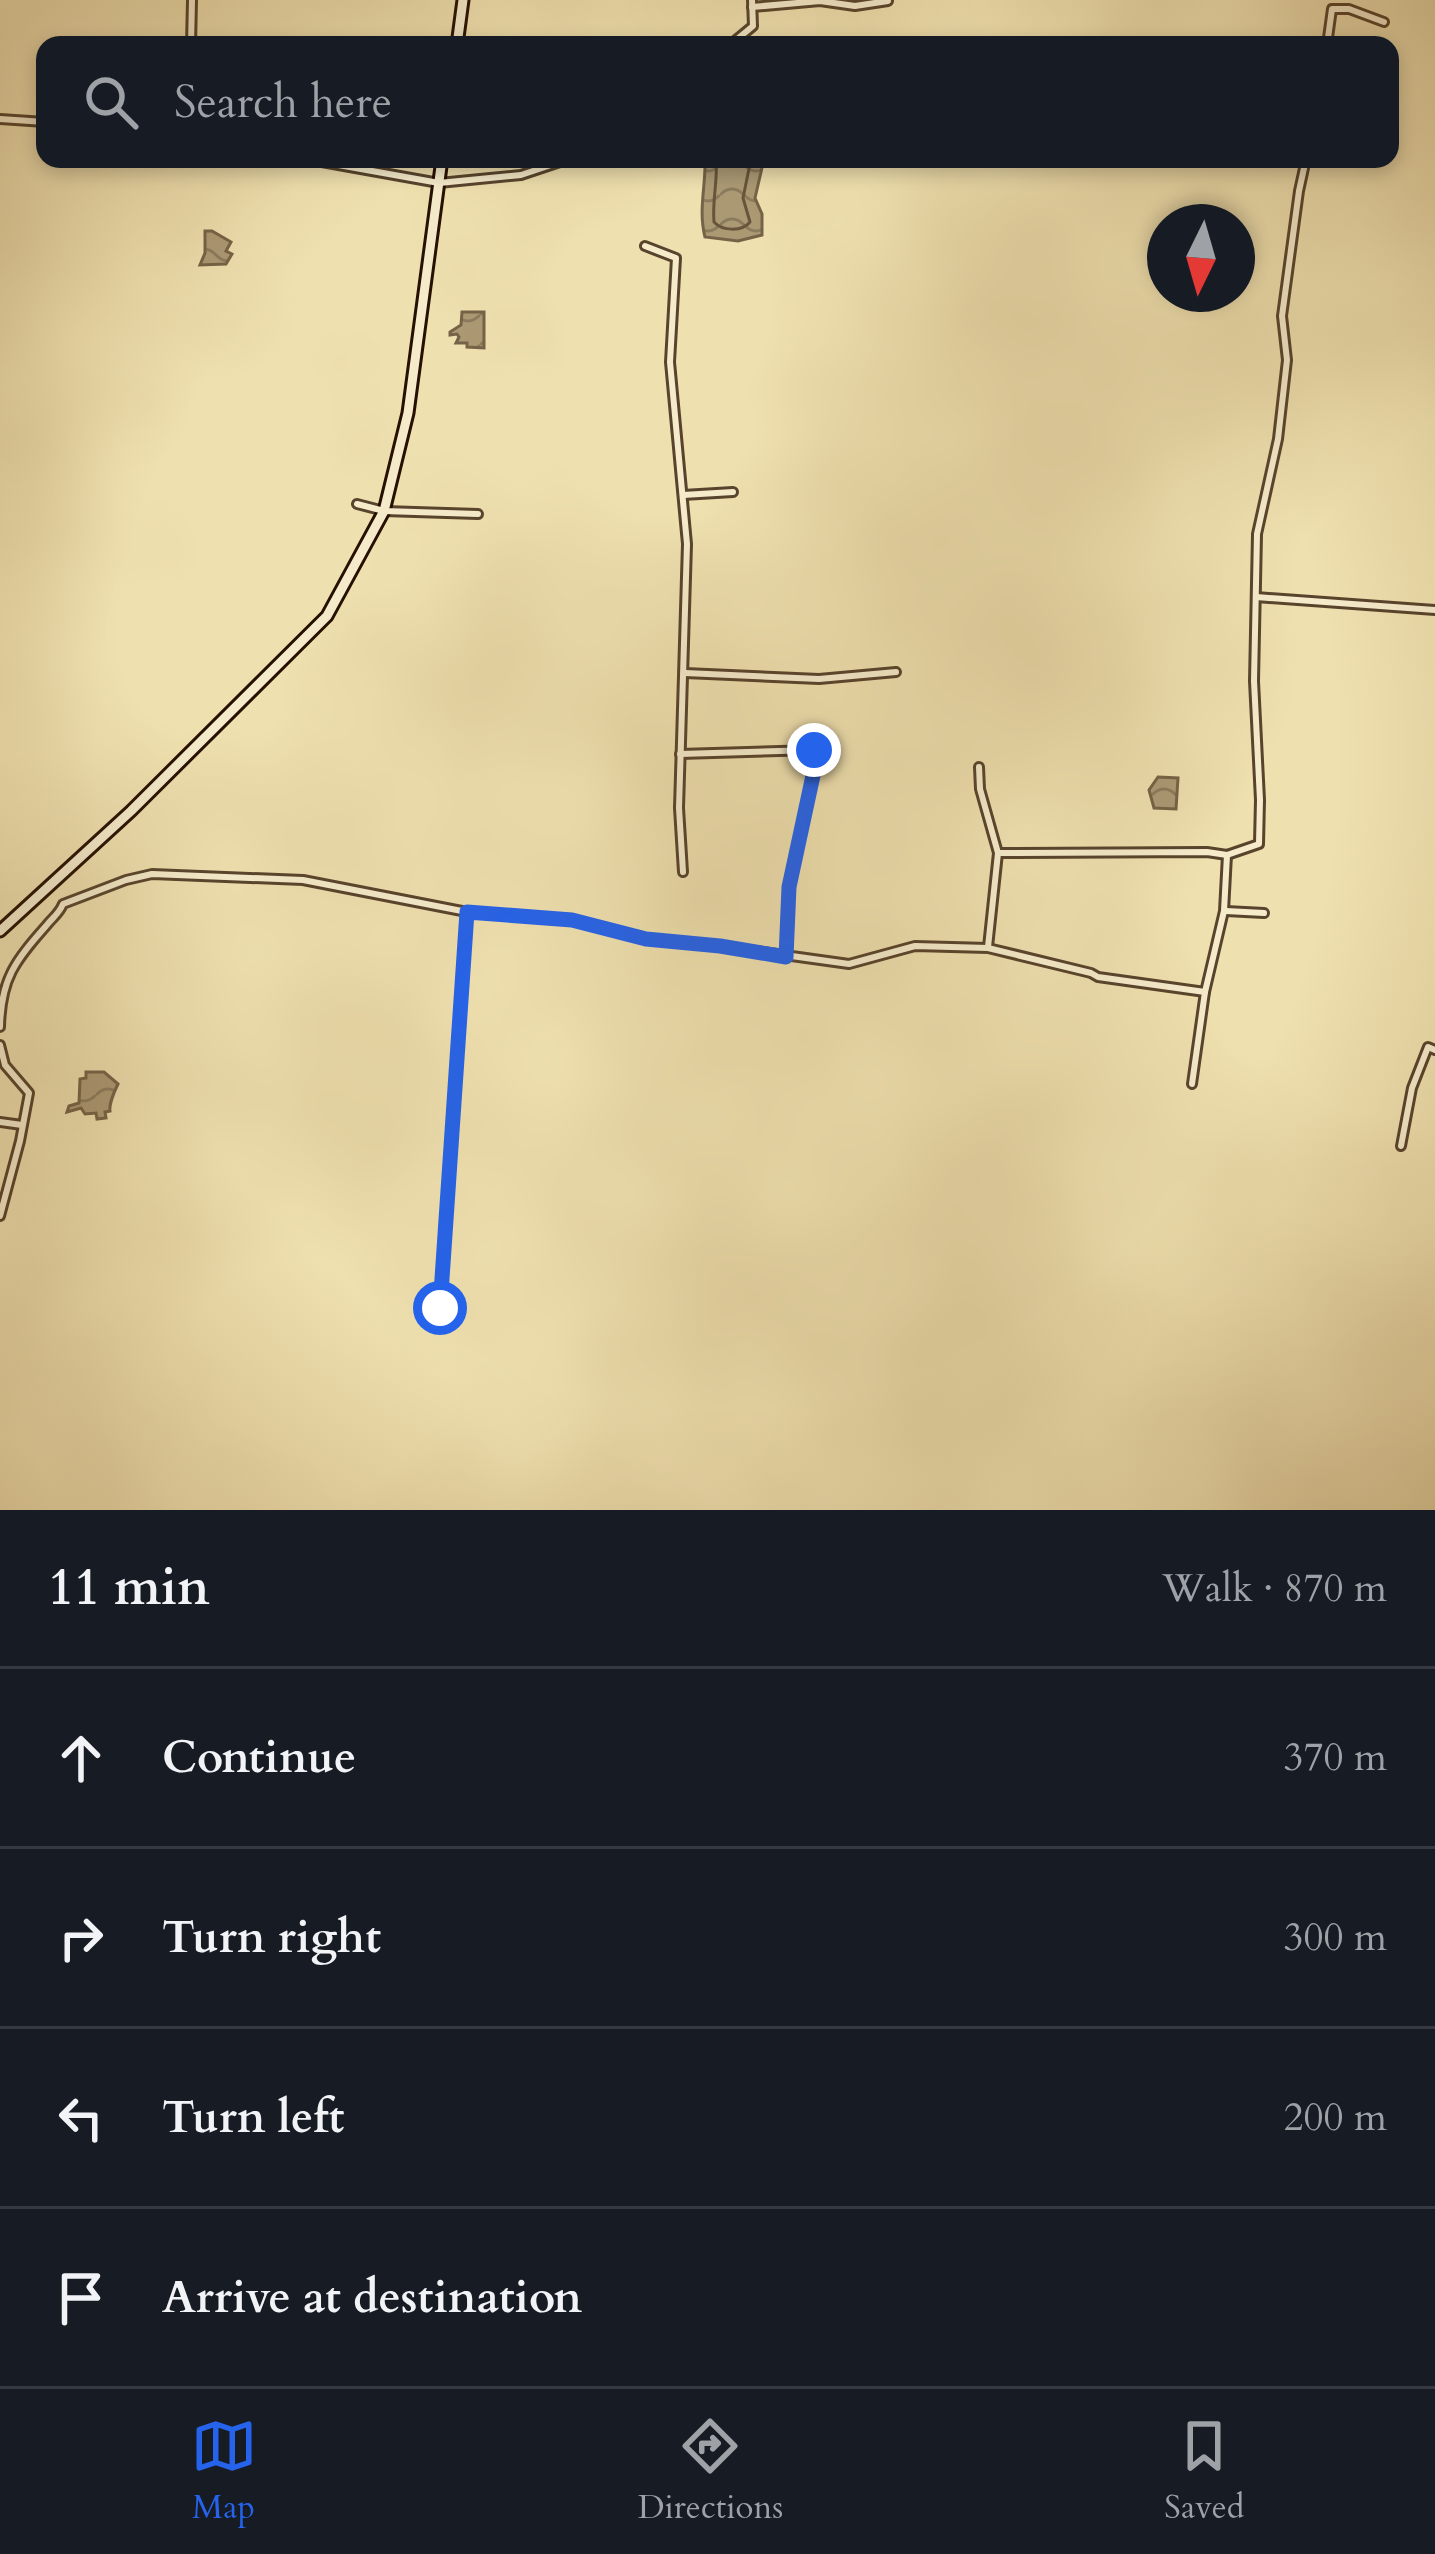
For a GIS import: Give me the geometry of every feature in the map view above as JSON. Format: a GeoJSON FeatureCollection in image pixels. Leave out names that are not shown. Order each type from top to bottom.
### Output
{"type":"FeatureCollection","features":[{"type":"Feature","properties":{"kind":"main road"},"geometry":{"type":"LineString","coordinates":[[458,36],[463,0]]}},
{"type":"Feature","properties":{"kind":"main road"},"geometry":{"type":"LineString","coordinates":[[1,928],[131,811],[327,616],[384,511],[408,413],[441,168]]}},
{"type":"Feature","properties":{"kind":"street"},"geometry":{"type":"LineString","coordinates":[[191,36],[192,0]]}},
{"type":"Feature","properties":{"kind":"street"},"geometry":{"type":"LineString","coordinates":[[741,36],[753,26],[752,3],[888,1]]}},
{"type":"Feature","properties":{"kind":"street"},"geometry":{"type":"LineString","coordinates":[[1328,36],[1333,9],[1349,8],[1384,22]]}},
{"type":"Feature","properties":{"kind":"street"},"geometry":{"type":"LineString","coordinates":[[0,119],[36,121]]}},
{"type":"Feature","properties":{"kind":"street"},"geometry":{"type":"LineString","coordinates":[[355,168],[439,183],[521,175],[542,168]]}},
{"type":"Feature","properties":{"kind":"street"},"geometry":{"type":"LineString","coordinates":[[998,853],[1228,855],[1259,844],[1254,681],[1257,534],[1278,439],[1287,360],[1282,316],[1304,168]]}},
{"type":"Feature","properties":{"kind":"street"},"geometry":{"type":"LineString","coordinates":[[644,246],[676,258],[670,362],[686,544],[679,808],[683,872]]}},
{"type":"Feature","properties":{"kind":"street"},"geometry":{"type":"LineString","coordinates":[[682,495],[733,492]]}},
{"type":"Feature","properties":{"kind":"street"},"geometry":{"type":"LineString","coordinates":[[357,504],[384,511],[478,514]]}},
{"type":"Feature","properties":{"kind":"street"},"geometry":{"type":"LineString","coordinates":[[1256,597],[1435,610]]}},
{"type":"Feature","properties":{"kind":"street"},"geometry":{"type":"LineString","coordinates":[[685,673],[818,679],[896,672]]}},
{"type":"Feature","properties":{"kind":"street"},"geometry":{"type":"LineString","coordinates":[[680,754],[814,750],[817,757],[789,887],[786,957]]}},
{"type":"Feature","properties":{"kind":"street"},"geometry":{"type":"LineString","coordinates":[[979,767],[980,789],[998,853],[988,948]]}},
{"type":"Feature","properties":{"kind":"street"},"geometry":{"type":"LineString","coordinates":[[1192,1084],[1205,992],[1224,911],[1228,855]]}},
{"type":"Feature","properties":{"kind":"street"},"geometry":{"type":"LineString","coordinates":[[0,1028],[10,970],[64,904],[152,874],[303,880],[467,912],[572,920],[646,939],[849,964],[915,946],[988,948],[1098,977],[1205,992]]}},
{"type":"Feature","properties":{"kind":"street"},"geometry":{"type":"LineString","coordinates":[[1224,911],[1264,913]]}},
{"type":"Feature","properties":{"kind":"street"},"geometry":{"type":"LineString","coordinates":[[440,1308],[467,912]]}},
{"type":"Feature","properties":{"kind":"street"},"geometry":{"type":"LineString","coordinates":[[0,1045],[5,1065],[29,1093],[0,1216]]}},
{"type":"Feature","properties":{"kind":"street"},"geometry":{"type":"LineString","coordinates":[[1401,1146],[1412,1088],[1428,1047],[1435,1050]]}},
{"type":"Feature","properties":{"kind":"street"},"geometry":{"type":"LineString","coordinates":[[0,1122],[22,1125]]}},
{"type":"Feature","properties":{"kind":"water"},"geometry":{"type":"Polygon","coordinates":[[[704,168],[762,168],[755,198],[762,214],[762,235],[738,241],[705,237],[704,168]]]}},
{"type":"Feature","properties":{"kind":"water"},"geometry":{"type":"Polygon","coordinates":[[[205,231],[231,242],[226,251],[232,254],[226,264],[200,265],[205,231]]]}},
{"type":"Feature","properties":{"kind":"water"},"geometry":{"type":"Polygon","coordinates":[[[462,312],[484,312],[484,348],[456,343],[457,334],[450,335],[461,325],[462,312]]]}},
{"type":"Feature","properties":{"kind":"water"},"geometry":{"type":"Polygon","coordinates":[[[1158,777],[1178,778],[1176,809],[1154,808],[1149,790],[1158,777]]]}},
{"type":"Feature","properties":{"kind":"water"},"geometry":{"type":"Polygon","coordinates":[[[86,1072],[104,1072],[118,1084],[106,1118],[97,1119],[96,1113],[85,1114],[81,1108],[67,1112],[79,1103],[80,1079],[86,1078],[86,1072]]]}},
{"type":"Feature","properties":{"kind":"route"},"geometry":{"type":"LineString","coordinates":[[440,1308],[467,912],[572,920],[646,939],[786,957],[789,887],[817,757],[814,750]]}}]}
